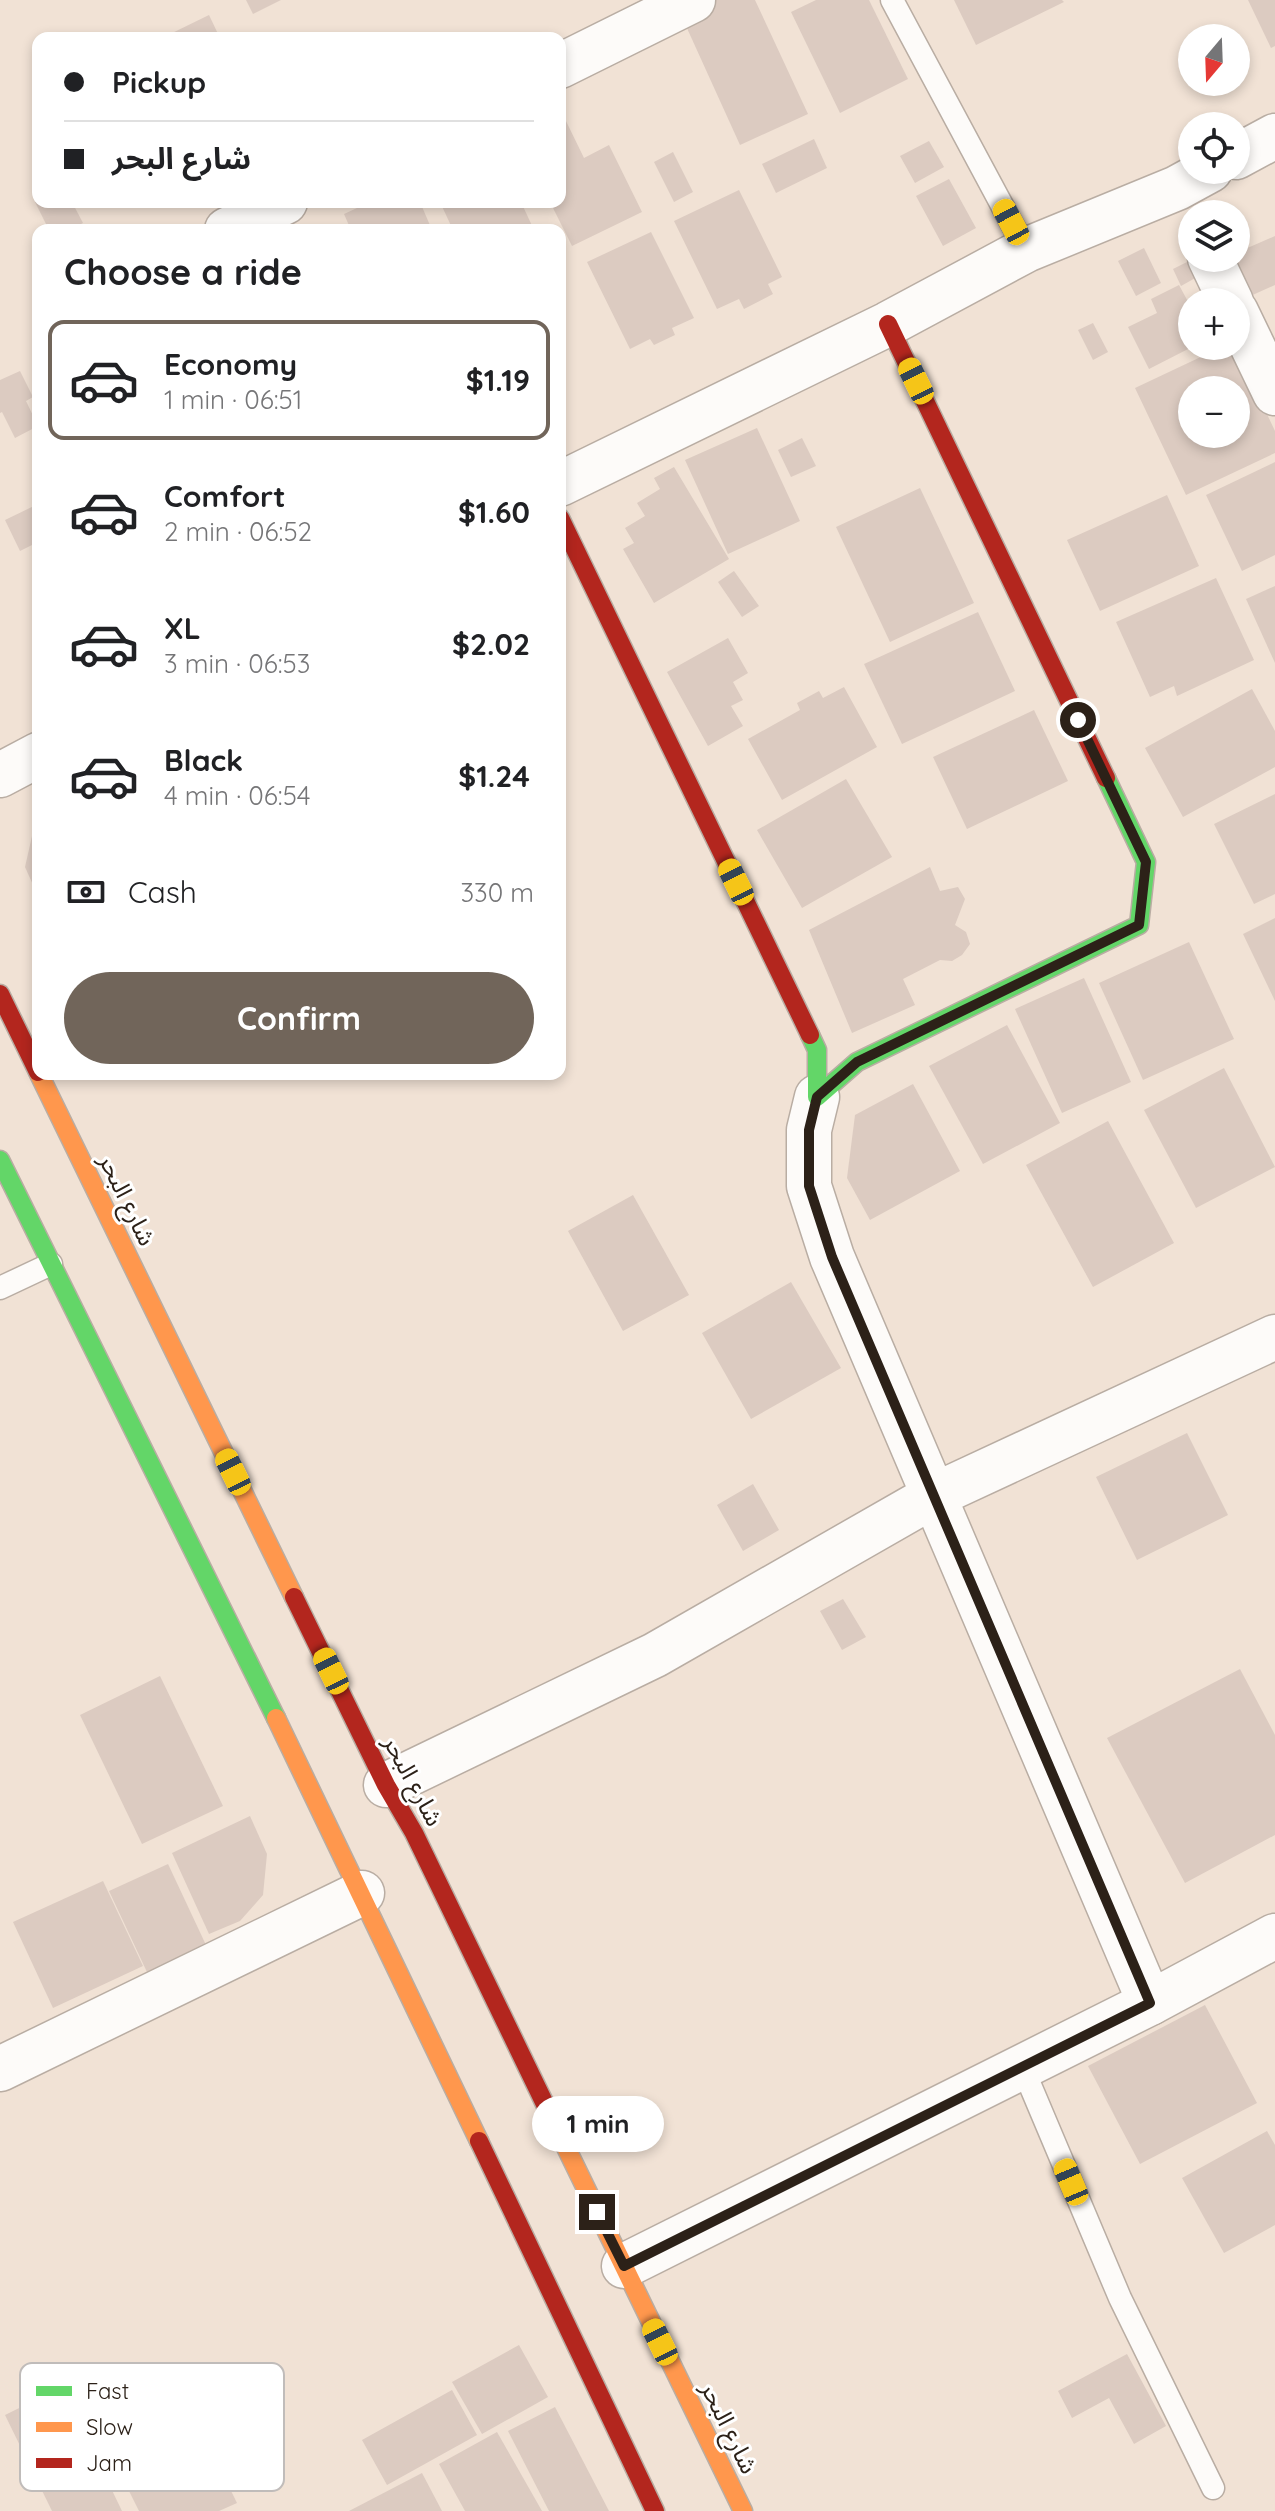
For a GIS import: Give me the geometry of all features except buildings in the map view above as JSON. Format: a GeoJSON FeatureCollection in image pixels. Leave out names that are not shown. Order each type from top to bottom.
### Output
{"type":"FeatureCollection","features":[{"type":"Feature","properties":{"kind":"main road"},"geometry":{"type":"LineString","coordinates":[[817,1097],[857,1062],[1139,925],[1146,862],[888,324]]}},
{"type":"Feature","properties":{"kind":"main road"},"geometry":{"type":"LineString","coordinates":[[566,530],[817,1050],[817,1097]]}},
{"type":"Feature","properties":{"kind":"main road","name":"شارع البحر"},"geometry":{"type":"LineString","coordinates":[[0,994],[32,1061]]}},
{"type":"Feature","properties":{"kind":"main road","name":"شارع البحر"},"geometry":{"type":"LineString","coordinates":[[41,1080],[386,1785],[414,1833],[743,2511]]}},
{"type":"Feature","properties":{"kind":"main road"},"geometry":{"type":"LineString","coordinates":[[0,1160],[362,1893],[655,2511]]}},
{"type":"Feature","properties":{"kind":"street"},"geometry":{"type":"LineString","coordinates":[[566,63],[693,0]]}},
{"type":"Feature","properties":{"kind":"street"},"geometry":{"type":"LineString","coordinates":[[1250,149],[1275,136]]}},
{"type":"Feature","properties":{"kind":"street"},"geometry":{"type":"LineString","coordinates":[[566,481],[888,324],[1026,250],[1193,192]]}},
{"type":"Feature","properties":{"kind":"street"},"geometry":{"type":"LineString","coordinates":[[239,224],[273,208]]}},
{"type":"Feature","properties":{"kind":"street"},"geometry":{"type":"LineString","coordinates":[[1250,341],[1275,393]]}},
{"type":"Feature","properties":{"kind":"street"},"geometry":{"type":"LineString","coordinates":[[0,775],[32,758]]}},
{"type":"Feature","properties":{"kind":"street"},"geometry":{"type":"LineString","coordinates":[[817,1097],[809,1130],[809,1186],[832,1257],[1150,2003]]}},
{"type":"Feature","properties":{"kind":"street"},"geometry":{"type":"LineString","coordinates":[[386,1785],[655,1655],[933,1496],[1275,1337]]}},
{"type":"Feature","properties":{"kind":"street"},"geometry":{"type":"LineString","coordinates":[[0,2069],[362,1893]]}},
{"type":"Feature","properties":{"kind":"street"},"geometry":{"type":"LineString","coordinates":[[624,2266],[1150,2003],[1275,1936]]}},
{"type":"Feature","properties":{"kind":"lane"},"geometry":{"type":"LineString","coordinates":[[892,0],[1026,250]]}},
{"type":"Feature","properties":{"kind":"lane"},"geometry":{"type":"LineString","coordinates":[[0,1288],[51,1264]]}},
{"type":"Feature","properties":{"kind":"lane"},"geometry":{"type":"LineString","coordinates":[[1022,2066],[1120,2298],[1213,2488]]}},
{"type":"Feature","properties":{"kind":"traffic: fast"},"geometry":{"type":"LineString","coordinates":[[810,1035],[817,1050],[817,1097],[857,1062],[1139,925],[1146,862],[1106,778]]}},
{"type":"Feature","properties":{"kind":"traffic: fast"},"geometry":{"type":"LineString","coordinates":[[0,1160],[276,1718]]}},
{"type":"Feature","properties":{"kind":"traffic: slow"},"geometry":{"type":"LineString","coordinates":[[42,1080],[294,1597]]}},
{"type":"Feature","properties":{"kind":"traffic: slow"},"geometry":{"type":"LineString","coordinates":[[276,1718],[479,2141]]}},
{"type":"Feature","properties":{"kind":"traffic: slow"},"geometry":{"type":"LineString","coordinates":[[558,2131],[743,2511]]}},
{"type":"Feature","properties":{"kind":"traffic: jam"},"geometry":{"type":"LineString","coordinates":[[888,324],[1106,778]]}},
{"type":"Feature","properties":{"kind":"traffic: jam"},"geometry":{"type":"LineString","coordinates":[[566,530],[810,1035]]}},
{"type":"Feature","properties":{"kind":"traffic: jam"},"geometry":{"type":"LineString","coordinates":[[0,994],[32,1060]]}},
{"type":"Feature","properties":{"kind":"traffic: jam"},"geometry":{"type":"LineString","coordinates":[[294,1597],[386,1785],[414,1833],[558,2131]]}},
{"type":"Feature","properties":{"kind":"traffic: jam"},"geometry":{"type":"LineString","coordinates":[[479,2141],[655,2511]]}},
{"type":"Feature","properties":{"kind":"route"},"geometry":{"type":"LineString","coordinates":[[597,2212],[624,2266],[1150,2003],[832,1257],[809,1186],[809,1130],[817,1097],[857,1062],[1139,925],[1146,862],[1078,720]]}}]}
